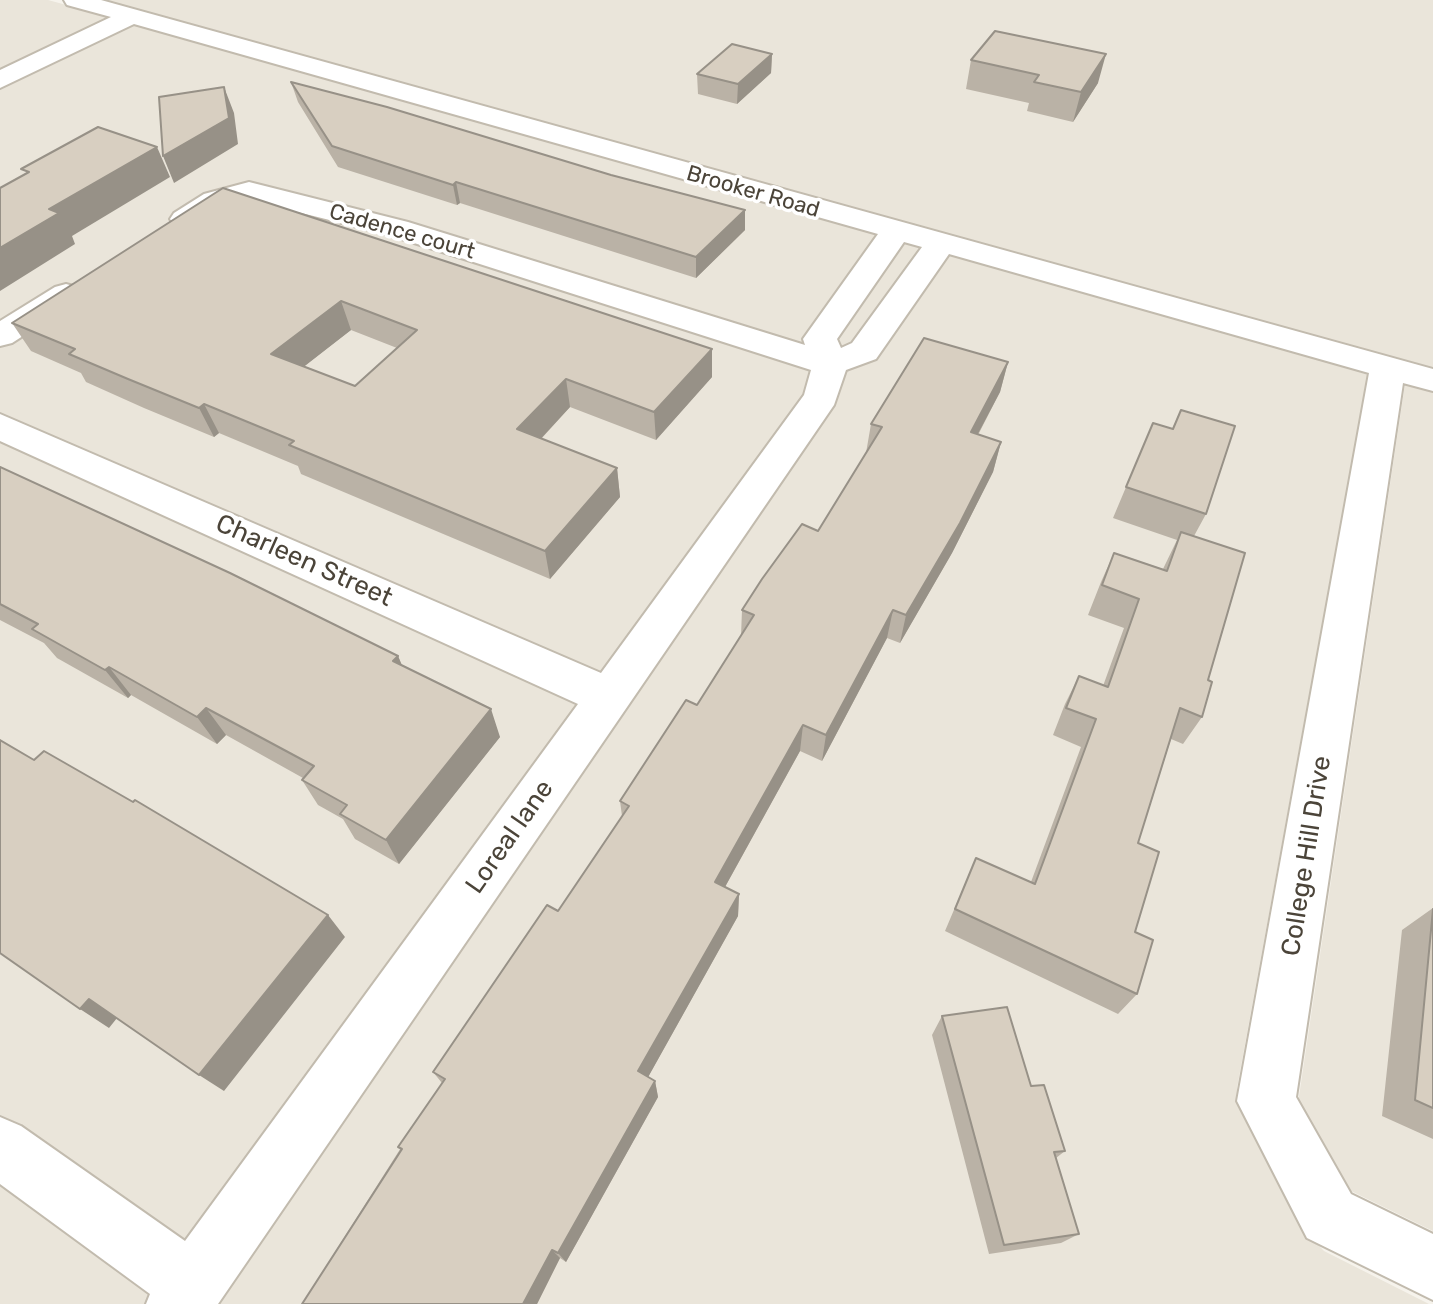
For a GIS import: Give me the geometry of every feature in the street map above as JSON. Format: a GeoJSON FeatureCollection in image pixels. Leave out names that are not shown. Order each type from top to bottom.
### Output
{"type":"FeatureCollection","features":[{"type":"Feature","properties":{"kind":"street","name":"Brooker Road"},"geometry":{"type":"LineString","coordinates":[[75,0],[1411,374]]}},
{"type":"Feature","properties":{"kind":"street"},"geometry":{"type":"LineString","coordinates":[[0,80],[132,16]]}},
{"type":"Feature","properties":{"kind":"street","name":"Cadence court"},"geometry":{"type":"LineString","coordinates":[[160,234],[214,200],[249,191],[397,228],[830,364]]}},
{"type":"Feature","properties":{"kind":"street","name":"Loreal lane"},"geometry":{"type":"LineString","coordinates":[[186,1295],[821,397],[830,364],[820,339],[896,231]]}},
{"type":"Feature","properties":{"kind":"street"},"geometry":{"type":"LineString","coordinates":[[830,364],[864,351],[941,243]]}},
{"type":"Feature","properties":{"kind":"street"},"geometry":{"type":"LineString","coordinates":[[0,336],[94,276]]}},
{"type":"Feature","properties":{"kind":"street"},"geometry":{"type":"LineString","coordinates":[[851,296],[894,308]]}},
{"type":"Feature","properties":{"kind":"street","name":"College Hill Drive"},"geometry":{"type":"LineString","coordinates":[[1411,374],[1266,1101],[1329,1216],[1433,1268]]}},
{"type":"Feature","properties":{"kind":"street","name":"Charleen Street"},"geometry":{"type":"LineString","coordinates":[[0,426],[609,697]]}},
{"type":"Feature","properties":{"kind":"street"},"geometry":{"type":"LineString","coordinates":[[0,1147],[186,1295]]}},
{"type":"Feature","properties":{"kind":"shaded area"},"geometry":{"type":"Polygon","coordinates":[[[0,0],[48,0],[114,18],[0,73],[0,0]]]}},
{"type":"Feature","properties":{"kind":"shaded area"},"geometry":{"type":"Polygon","coordinates":[[[101,0],[1433,0],[1433,369],[787,192],[101,0]]]}},
{"type":"Feature","properties":{"kind":"shaded area"},"geometry":{"type":"Polygon","coordinates":[[[130,23],[1368,374],[1237,1088],[1242,1113],[1303,1229],[1324,1251],[1429,1304],[0,1304],[0,87],[130,23]]]}},
{"type":"Feature","properties":{"kind":"shaded area"},"geometry":{"type":"Polygon","coordinates":[[[1405,384],[1433,392],[1433,1231],[1347,1189],[1298,1103],[1405,384]]]}},
{"type":"Feature","properties":{"kind":"building"},"geometry":{"type":"Polygon","coordinates":[[[995,31],[1106,54],[1081,92],[1034,82],[1039,75],[971,60],[995,31]]]}},
{"type":"Feature","properties":{"kind":"building"},"geometry":{"type":"Polygon","coordinates":[[[732,44],[772,54],[738,84],[697,74],[732,44]]]}},
{"type":"Feature","properties":{"kind":"building"},"geometry":{"type":"Polygon","coordinates":[[[291,82],[387,107],[611,175],[745,210],[696,257],[332,146],[291,82]]]}},
{"type":"Feature","properties":{"kind":"building"},"geometry":{"type":"Polygon","coordinates":[[[224,87],[229,118],[163,156],[159,97],[224,87]]]}},
{"type":"Feature","properties":{"kind":"building"},"geometry":{"type":"Polygon","coordinates":[[[98,127],[157,147],[49,209],[59,213],[0,248],[0,188],[29,172],[21,169],[98,127]]]}},
{"type":"Feature","properties":{"kind":"building"},"geometry":{"type":"Polygon","coordinates":[[[223,188],[712,349],[654,412],[566,379],[517,429],[617,468],[545,551],[289,445],[294,441],[204,404],[199,408],[69,354],[75,349],[12,323],[223,188]],[[341,301],[271,354],[355,386],[417,330],[341,301]]]}},
{"type":"Feature","properties":{"kind":"building"},"geometry":{"type":"Polygon","coordinates":[[[924,338],[1008,362],[971,432],[1001,442],[960,523],[906,615],[893,610],[826,735],[803,725],[715,882],[739,894],[638,1071],[655,1081],[558,1253],[552,1250],[523,1304],[302,1304],[402,1149],[398,1147],[445,1079],[433,1072],[547,905],[558,911],[629,806],[620,801],[686,700],[697,705],[754,615],[742,610],[762,579],[802,524],[818,531],[882,427],[871,424],[924,338]]]}},
{"type":"Feature","properties":{"kind":"building"},"geometry":{"type":"Polygon","coordinates":[[[1181,410],[1235,426],[1206,514],[1126,487],[1153,423],[1173,429],[1181,410]]]}},
{"type":"Feature","properties":{"kind":"building"},"geometry":{"type":"Polygon","coordinates":[[[0,467],[230,573],[398,656],[393,661],[491,709],[386,840],[340,814],[347,805],[302,780],[314,766],[206,708],[197,717],[109,667],[105,670],[32,629],[38,624],[0,604],[0,467]]]}},
{"type":"Feature","properties":{"kind":"building"},"geometry":{"type":"Polygon","coordinates":[[[1181,532],[1245,553],[1208,680],[1212,682],[1202,717],[1180,708],[1138,843],[1159,852],[1135,932],[1153,940],[1137,994],[955,909],[976,858],[1035,884],[1096,719],[1066,708],[1079,676],[1108,687],[1139,599],[1102,585],[1114,553],[1167,571],[1181,532]]]}},
{"type":"Feature","properties":{"kind":"building"},"geometry":{"type":"Polygon","coordinates":[[[0,740],[34,760],[44,751],[133,802],[135,800],[328,915],[199,1075],[89,999],[80,1009],[0,953],[0,740]]]}},
{"type":"Feature","properties":{"kind":"building"},"geometry":{"type":"Polygon","coordinates":[[[1433,909],[1433,1108],[1415,1100],[1433,909]]]}},
{"type":"Feature","properties":{"kind":"building"},"geometry":{"type":"Polygon","coordinates":[[[1007,1007],[1031,1086],[1044,1085],[1065,1151],[1054,1152],[1079,1234],[1004,1245],[942,1016],[1007,1007]]]}}]}
